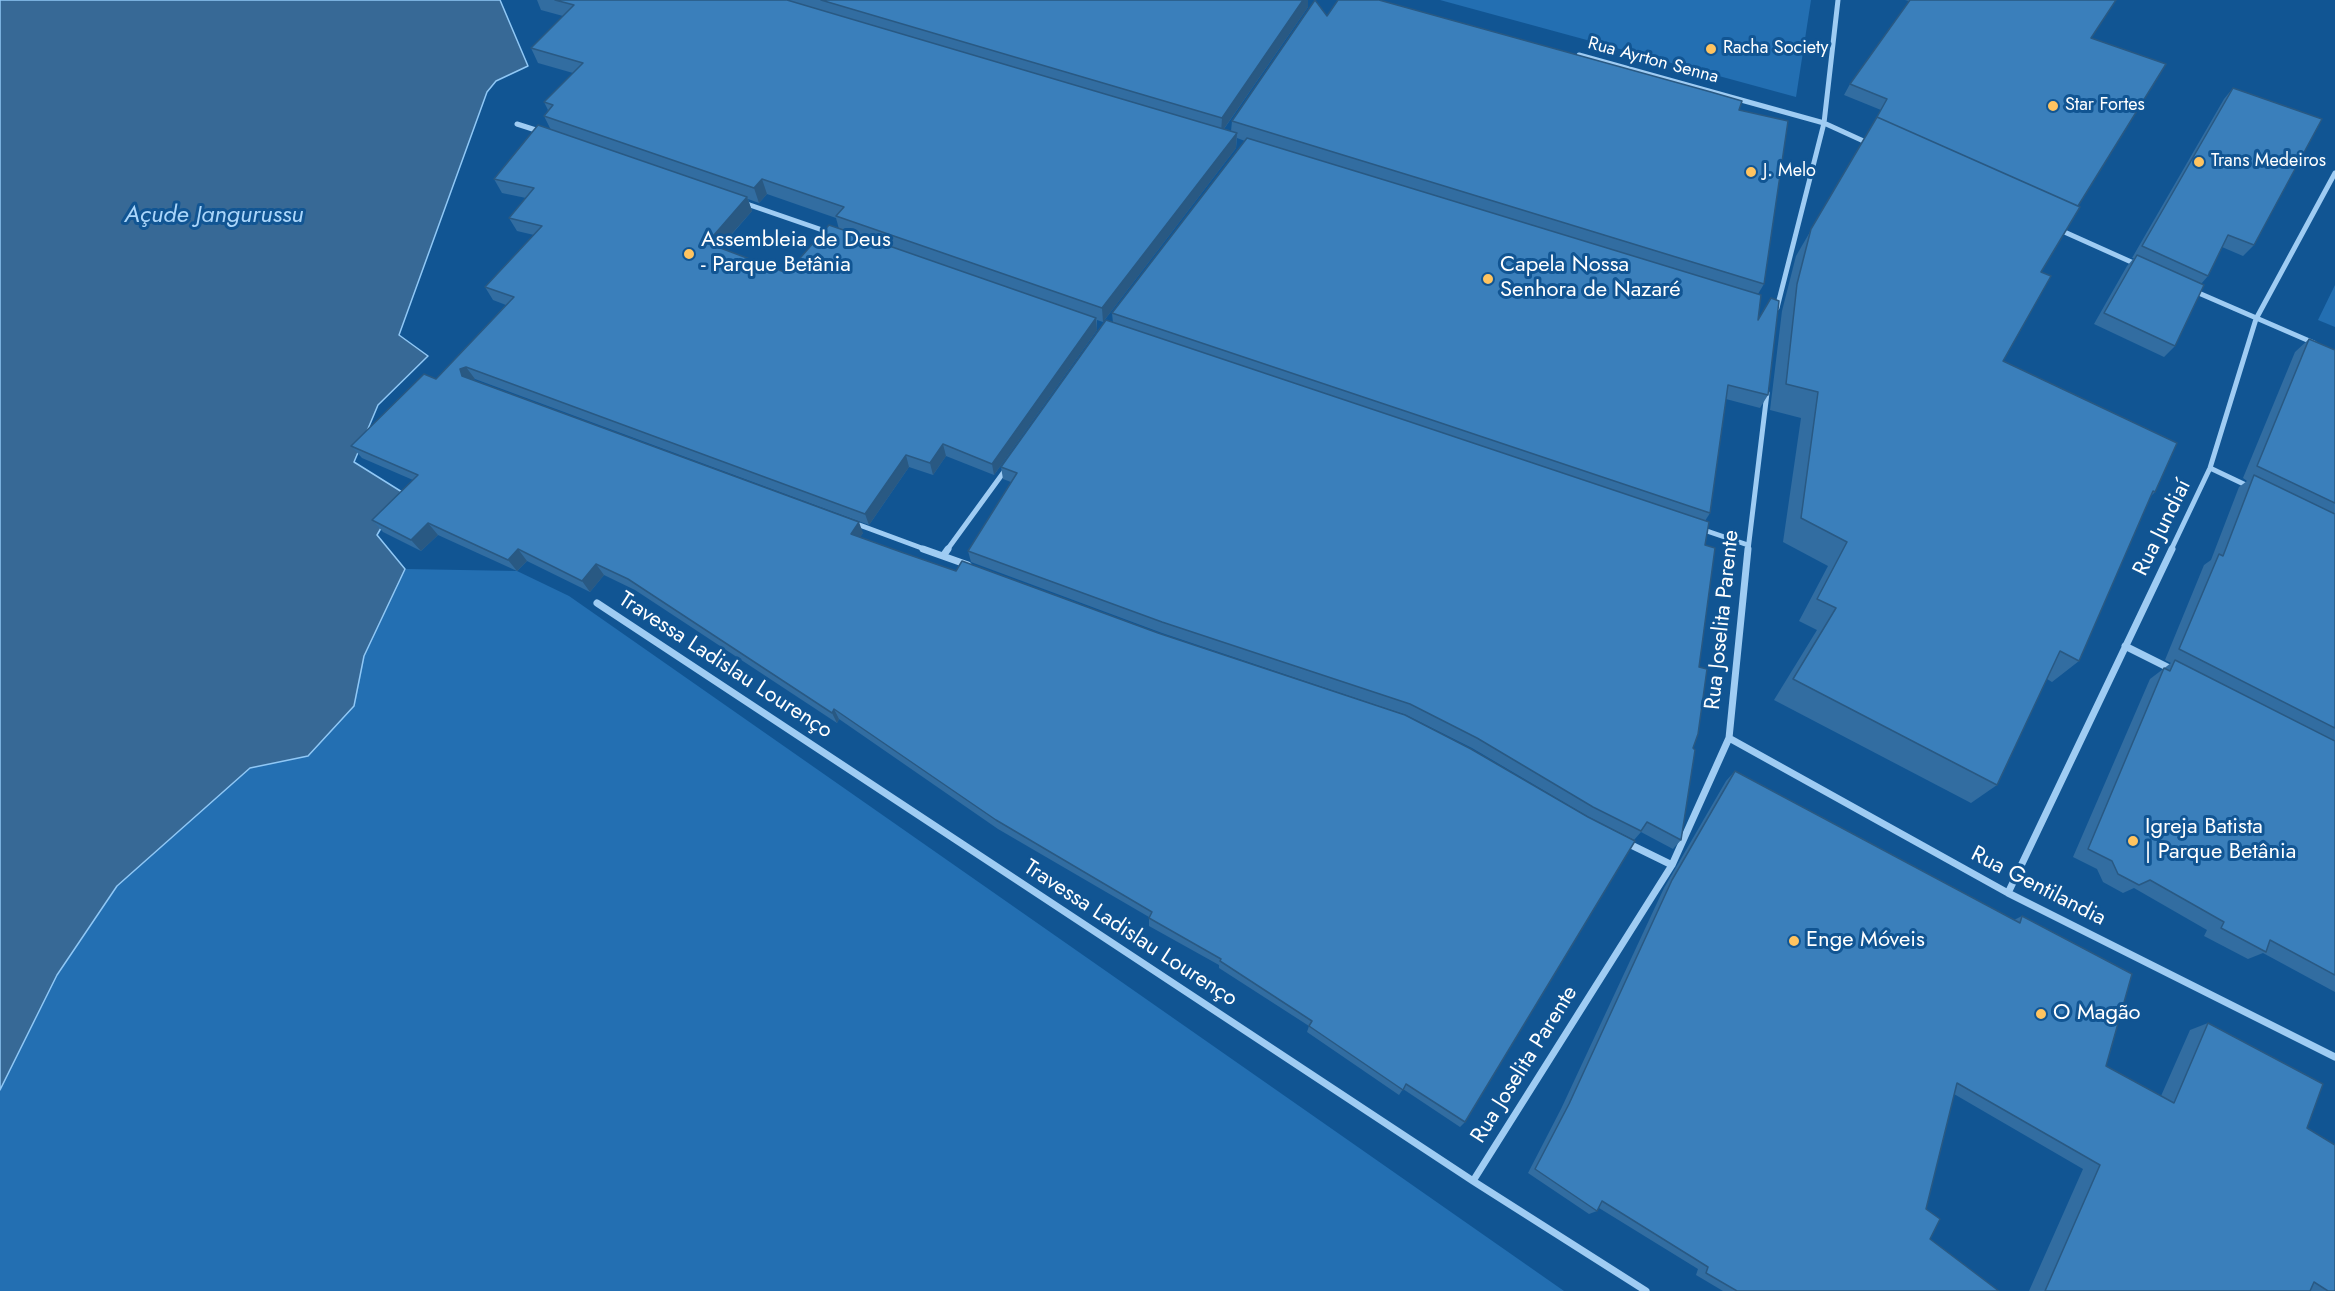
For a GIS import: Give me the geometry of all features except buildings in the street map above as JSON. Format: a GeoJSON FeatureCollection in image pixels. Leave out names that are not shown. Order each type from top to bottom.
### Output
{"type":"FeatureCollection","features":[{"type":"Feature","properties":{"kind":"street"},"geometry":{"type":"LineString","coordinates":[[1775,322],[1824,123],[1838,0]]}},
{"type":"Feature","properties":{"kind":"street","name":"Rua Ayrton Senna"},"geometry":{"type":"LineString","coordinates":[[1575,54],[1824,123],[1878,147]]}},
{"type":"Feature","properties":{"kind":"street"},"geometry":{"type":"LineString","coordinates":[[517,124],[551,135]]}},
{"type":"Feature","properties":{"kind":"street","name":"Rua Jundiaí"},"geometry":{"type":"LineString","coordinates":[[2008,893],[2210,468],[2256,319],[2335,173]]}},
{"type":"Feature","properties":{"kind":"street"},"geometry":{"type":"LineString","coordinates":[[732,198],[834,234]]}},
{"type":"Feature","properties":{"kind":"street"},"geometry":{"type":"LineString","coordinates":[[2051,226],[2148,270]]}},
{"type":"Feature","properties":{"kind":"street"},"geometry":{"type":"LineString","coordinates":[[2191,290],[2325,347]]}},
{"type":"Feature","properties":{"kind":"street"},"geometry":{"type":"LineString","coordinates":[[1765,307],[1777,310]]}},
{"type":"Feature","properties":{"kind":"street","name":"Rua Joselita Parente"},"geometry":{"type":"LineString","coordinates":[[1473,1181],[1672,865],[1730,738],[1748,545],[1768,381]]}},
{"type":"Feature","properties":{"kind":"street"},"geometry":{"type":"LineString","coordinates":[[944,556],[1011,461]]}},
{"type":"Feature","properties":{"kind":"street"},"geometry":{"type":"LineString","coordinates":[[2210,468],[2262,493]]}},
{"type":"Feature","properties":{"kind":"street"},"geometry":{"type":"LineString","coordinates":[[843,519],[976,568]]}},
{"type":"Feature","properties":{"kind":"street"},"geometry":{"type":"LineString","coordinates":[[1692,526],[1748,545]]}},
{"type":"Feature","properties":{"kind":"street","name":"Travessa Ladislau Lourenço"},"geometry":{"type":"LineString","coordinates":[[597,603],[1473,1181],[1646,1291]]}},
{"type":"Feature","properties":{"kind":"street"},"geometry":{"type":"LineString","coordinates":[[2125,645],[2178,672]]}},
{"type":"Feature","properties":{"kind":"street","name":"Rua Gentilandia"},"geometry":{"type":"LineString","coordinates":[[1730,738],[2008,893],[2335,1057]]}},
{"type":"Feature","properties":{"kind":"street"},"geometry":{"type":"LineString","coordinates":[[1613,836],[1672,865]]}},
{"type":"Feature","properties":{"kind":"shaded area","name":"Racha Society"},"geometry":{"type":"Polygon","coordinates":[[[1440,0],[1811,0],[1796,97],[1440,0]]]}},
{"type":"Feature","properties":{"kind":"shaded area"},"geometry":{"type":"Polygon","coordinates":[[[2335,285],[2335,327],[2318,320],[2335,285]]]}},
{"type":"Feature","properties":{"kind":"shaded area"},"geometry":{"type":"Polygon","coordinates":[[[405,569],[517,571],[569,596],[1564,1291],[0,1291],[0,1090],[57,975],[117,886],[250,768],[308,755],[354,706],[364,656],[405,569]]]}},
{"type":"Feature","properties":{"kind":"water","name":"Açude Jangurussu"},"geometry":{"type":"Polygon","coordinates":[[[0,0],[500,0],[528,66],[496,81],[487,92],[399,335],[428,356],[378,405],[354,462],[402,492],[377,535],[405,569],[364,656],[354,706],[308,756],[250,768],[117,886],[57,975],[0,1090],[0,0]]]}},
{"type":"Feature","properties":{"kind":"place","name":"Racha Society"},"geometry":{"type":"Point","coordinates":[1711,49]}},
{"type":"Feature","properties":{"kind":"place","name":"Star Fortes"},"geometry":{"type":"Point","coordinates":[2053,106]}},
{"type":"Feature","properties":{"kind":"place","name":"Trans Medeiros"},"geometry":{"type":"Point","coordinates":[2199,162]}},
{"type":"Feature","properties":{"kind":"place","name":"J. Melo"},"geometry":{"type":"Point","coordinates":[1751,172]}},
{"type":"Feature","properties":{"kind":"place","name":"Assembleia de Deus - Parque Betânia"},"geometry":{"type":"Point","coordinates":[689,254]}},
{"type":"Feature","properties":{"kind":"place","name":"Capela Nossa Senhora de Nazaré"},"geometry":{"type":"Point","coordinates":[1488,279]}},
{"type":"Feature","properties":{"kind":"place","name":"Igreja Batista | Parque Betânia"},"geometry":{"type":"Point","coordinates":[2133,841]}},
{"type":"Feature","properties":{"kind":"place","name":"Enge Móveis"},"geometry":{"type":"Point","coordinates":[1794,941]}},
{"type":"Feature","properties":{"kind":"place","name":"O Magão"},"geometry":{"type":"Point","coordinates":[2041,1014]}}]}
